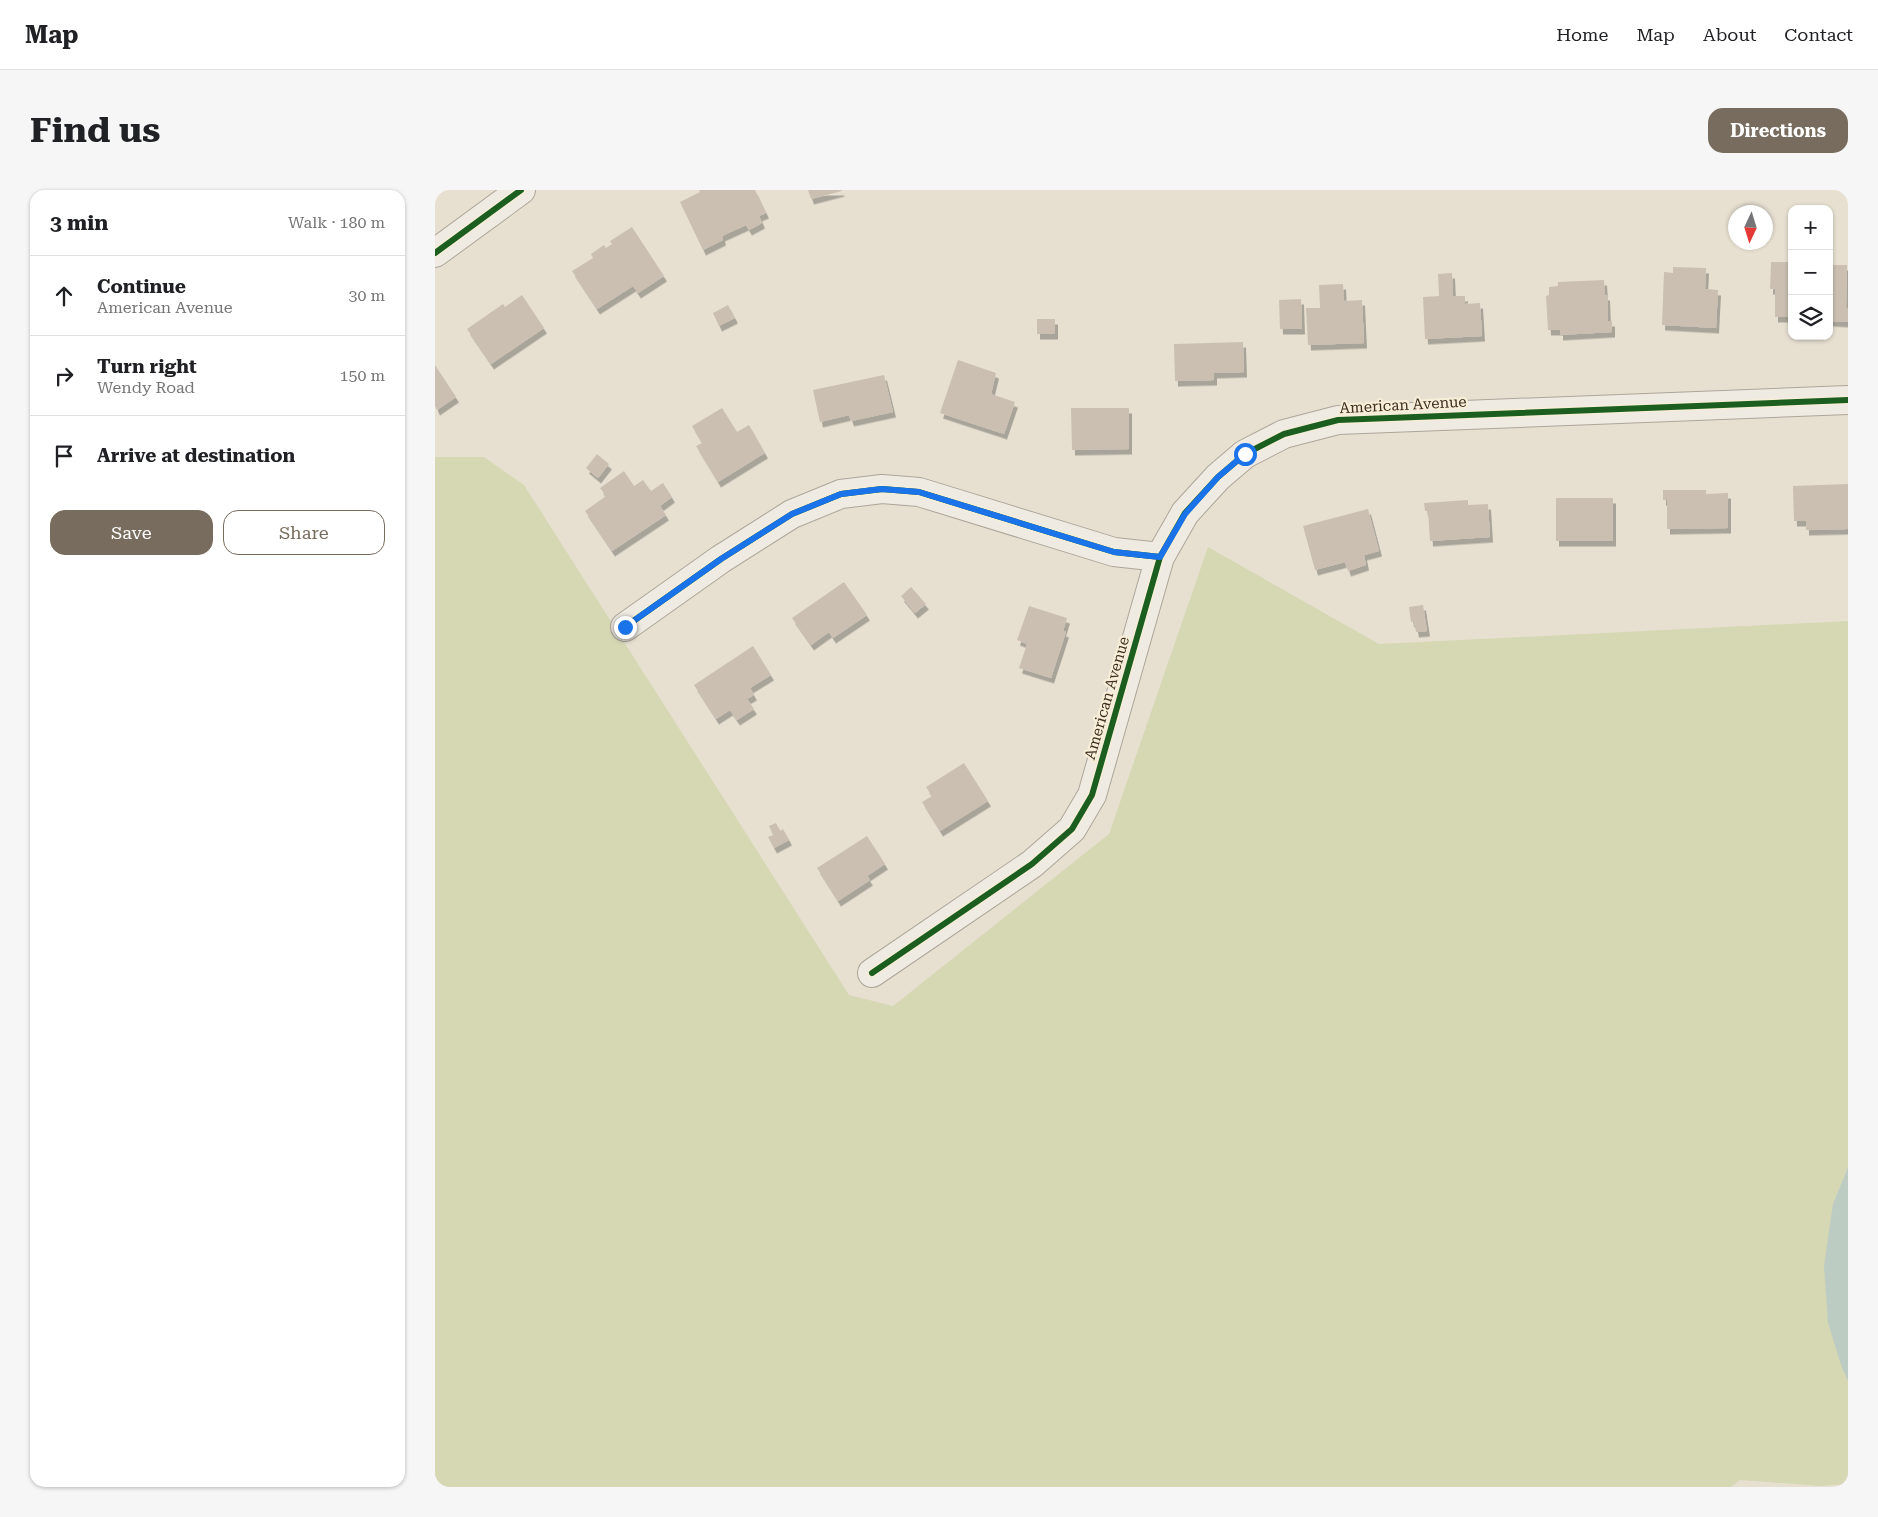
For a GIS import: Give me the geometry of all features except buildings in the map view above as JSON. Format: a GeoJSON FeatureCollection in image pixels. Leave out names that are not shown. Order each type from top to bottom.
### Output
{"type":"FeatureCollection","features":[{"type":"Feature","properties":{"kind":"street"},"geometry":{"type":"LineString","coordinates":[[435,252],[515,191]]}},
{"type":"Feature","properties":{"kind":"street","name":"American Avenue"},"geometry":{"type":"LineString","coordinates":[[872,974],[1032,864],[1073,829],[1092,795],[1160,557],[1185,514],[1218,477],[1245,454],[1284,434],[1338,420],[1848,400]]}},
{"type":"Feature","properties":{"kind":"street"},"geometry":{"type":"LineString","coordinates":[[625,627],[721,559],[792,514],[841,494],[882,489],[919,492],[1114,552],[1160,557]]}},
{"type":"Feature","properties":{"kind":"green space"},"geometry":{"type":"Polygon","coordinates":[[[435,457],[484,457],[524,485],[849,995],[893,1006],[1109,834],[1208,547],[1379,644],[1848,621],[1848,1167],[1833,1204],[1836,1346],[1848,1381],[1848,1484],[1820,1486],[1740,1480],[1731,1487],[435,1487],[435,457]]]}},
{"type":"Feature","properties":{"kind":"shaded area"},"geometry":{"type":"Polygon","coordinates":[[[1848,1167],[1848,1381],[1828,1323],[1824,1266],[1833,1204],[1848,1167]]]}},
{"type":"Feature","properties":{"kind":"cycle path"},"geometry":{"type":"LineString","coordinates":[[435,253],[521,190]]}},
{"type":"Feature","properties":{"kind":"cycle path"},"geometry":{"type":"LineString","coordinates":[[872,973],[1032,864],[1072,829],[1092,795],[1160,557],[1185,513],[1218,477],[1245,454],[1284,434],[1338,420],[1848,400]]}},
{"type":"Feature","properties":{"kind":"cycle path"},"geometry":{"type":"LineString","coordinates":[[625,627],[721,559],[792,514],[841,494],[882,489],[919,492],[1114,552],[1160,557]]}},
{"type":"Feature","properties":{"kind":"route"},"geometry":{"type":"LineString","coordinates":[[625,627],[721,559],[792,514],[841,494],[882,489],[919,492],[1114,552],[1160,557],[1185,514],[1218,477],[1245,454]]}}]}
